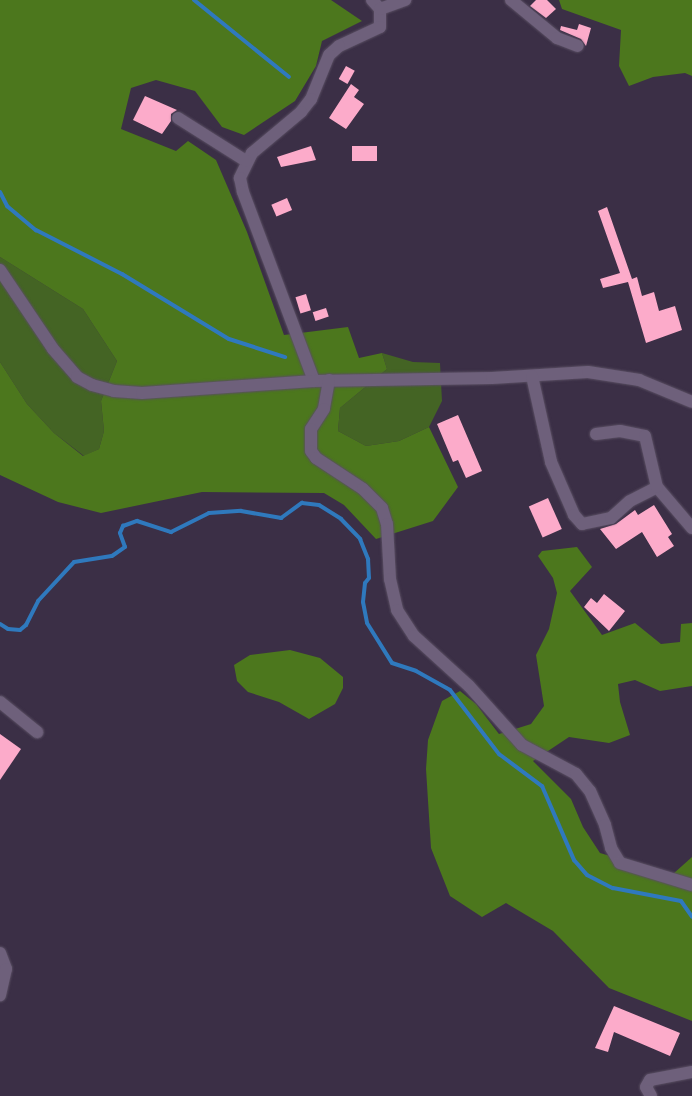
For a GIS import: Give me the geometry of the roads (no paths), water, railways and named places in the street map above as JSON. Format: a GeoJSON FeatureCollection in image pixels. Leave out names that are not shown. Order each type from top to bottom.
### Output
{"type":"FeatureCollection","features":[{"type":"Feature","properties":{"kind":"street"},"geometry":{"type":"LineString","coordinates":[[314,381],[243,192],[240,178],[246,161],[301,112],[311,99],[325,62],[334,50],[380,27],[376,5],[405,0]]}},
{"type":"Feature","properties":{"kind":"street"},"geometry":{"type":"LineString","coordinates":[[511,0],[557,38],[578,46]]}},
{"type":"Feature","properties":{"kind":"street"},"geometry":{"type":"LineString","coordinates":[[178,118],[246,161]]}},
{"type":"Feature","properties":{"kind":"street"},"geometry":{"type":"LineString","coordinates":[[0,270],[53,349],[77,377],[92,385],[114,392],[142,393],[329,380],[532,376],[588,372],[639,380],[692,402]]}},
{"type":"Feature","properties":{"kind":"street"},"geometry":{"type":"LineString","coordinates":[[532,376],[550,462],[574,515],[582,524],[611,518],[630,501],[657,487]]}},
{"type":"Feature","properties":{"kind":"street"},"geometry":{"type":"LineString","coordinates":[[329,380],[324,409],[311,429],[311,452],[316,458],[363,488],[382,508],[387,524],[390,579],[397,610],[414,636],[468,686],[522,745],[576,774],[590,791],[605,826],[611,848],[620,863],[692,886]]}},
{"type":"Feature","properties":{"kind":"street"},"geometry":{"type":"LineString","coordinates":[[596,434],[620,431],[645,436],[657,487],[692,528]]}},
{"type":"Feature","properties":{"kind":"street"},"geometry":{"type":"LineString","coordinates":[[0,702],[38,732]]}},
{"type":"Feature","properties":{"kind":"street"},"geometry":{"type":"LineString","coordinates":[[0,953],[6,969],[0,995]]}},
{"type":"Feature","properties":{"kind":"street"},"geometry":{"type":"LineString","coordinates":[[651,1096],[646,1087],[650,1080],[692,1072]]}},
{"type":"Feature","properties":{"kind":"waterway"},"geometry":{"type":"LineString","coordinates":[[194,0],[289,77]]}},
{"type":"Feature","properties":{"kind":"waterway"},"geometry":{"type":"LineString","coordinates":[[0,192],[7,206],[36,230],[122,274],[229,339],[285,357]]}},
{"type":"Feature","properties":{"kind":"waterway"},"geometry":{"type":"LineString","coordinates":[[0,624],[8,629],[20,630],[26,625],[38,601],[74,562],[112,556],[125,547],[120,533],[123,526],[137,521],[171,532],[209,513],[241,511],[281,518],[302,503],[319,505],[341,519],[360,539],[368,559],[369,578],[365,583],[363,602],[367,623],[392,663],[416,671],[450,690],[499,754],[542,786],[574,860],[587,875],[613,888],[681,901],[692,917]]}}]}
